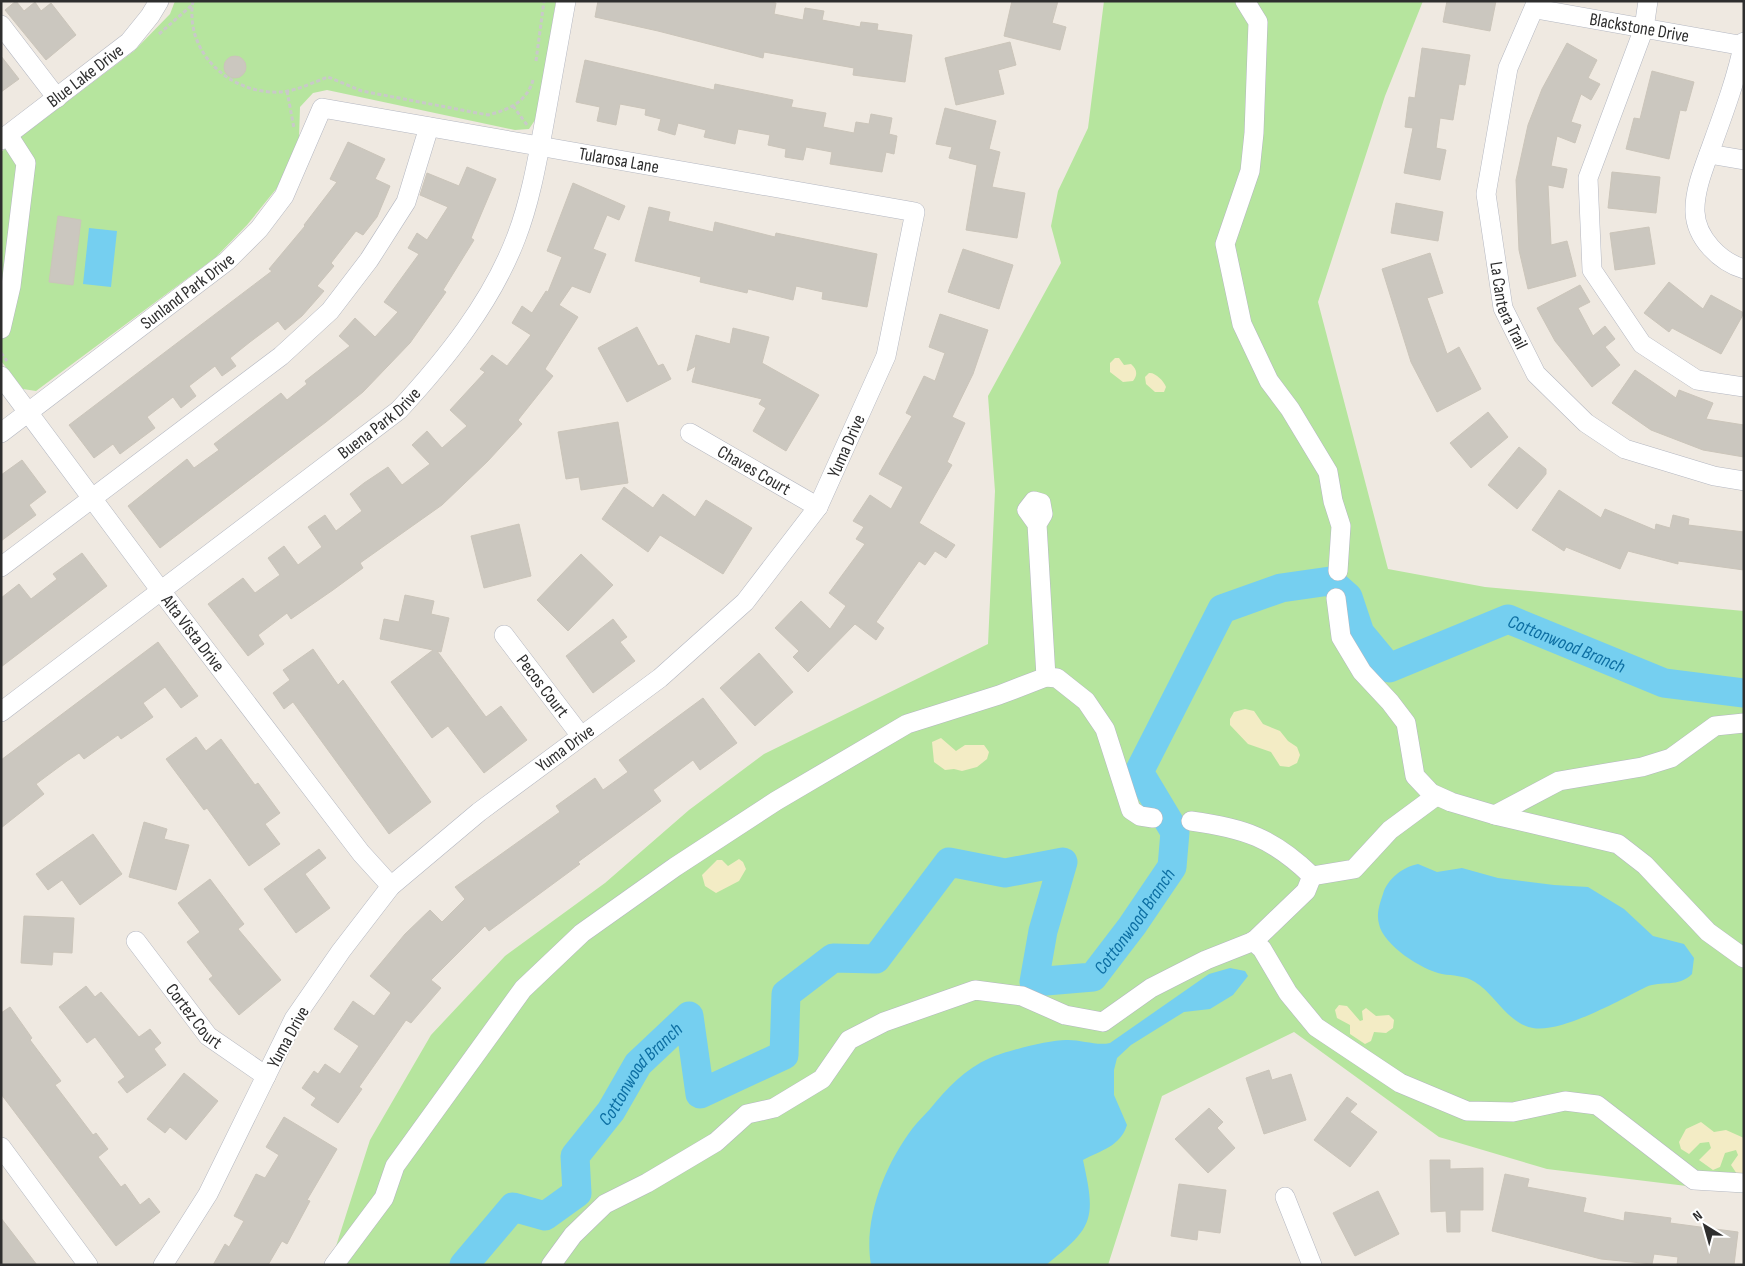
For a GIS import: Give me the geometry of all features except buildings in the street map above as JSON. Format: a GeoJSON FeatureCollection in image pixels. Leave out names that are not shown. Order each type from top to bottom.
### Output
{"type":"FeatureCollection","features":[{"type":"Feature","properties":{"kind":"street","name":"Blue Lake Drive"},"geometry":{"type":"LineString","coordinates":[[5,138],[129,42],[150,16],[159,1]]}},
{"type":"Feature","properties":{"kind":"street","name":"Buena Park Drive"},"geometry":{"type":"LineString","coordinates":[[1,712],[399,410],[432,375],[464,332],[493,286],[516,238],[530,193],[540,146],[566,1]]}},
{"type":"Feature","properties":{"kind":"street"},"geometry":{"type":"LineString","coordinates":[[1245,1],[1258,22],[1254,133],[1250,171],[1225,244],[1242,324],[1269,381],[1290,408],[1328,472],[1333,502],[1341,526],[1338,571]]}},
{"type":"Feature","properties":{"kind":"street"},"geometry":{"type":"LineString","coordinates":[[1648,1],[1644,28],[1588,178],[1592,270],[1642,344],[1697,380],[1744,387]]}},
{"type":"Feature","properties":{"kind":"street","name":"Blackstone Drive"},"geometry":{"type":"LineString","coordinates":[[1536,5],[1644,28],[1744,45]]}},
{"type":"Feature","properties":{"kind":"street","name":"La Cantera Trail"},"geometry":{"type":"LineString","coordinates":[[1536,5],[1508,68],[1486,194],[1503,308],[1536,374],[1586,423],[1625,449],[1714,476],[1744,481]]}},
{"type":"Feature","properties":{"kind":"street"},"geometry":{"type":"LineString","coordinates":[[1,25],[57,98]]}},
{"type":"Feature","properties":{"kind":"street"},"geometry":{"type":"LineString","coordinates":[[1744,45],[1727,104],[1702,174],[1695,212],[1703,241],[1732,266],[1744,269]]}},
{"type":"Feature","properties":{"kind":"street","name":"Tularosa Lane"},"geometry":{"type":"LineString","coordinates":[[322,108],[915,212]]}},
{"type":"Feature","properties":{"kind":"street","name":"Sunland Park Drive"},"geometry":{"type":"LineString","coordinates":[[1,432],[219,267],[244,245],[284,196],[322,108]]}},
{"type":"Feature","properties":{"kind":"street"},"geometry":{"type":"LineString","coordinates":[[1,567],[281,356],[330,310],[369,260],[406,202],[429,127]]}},
{"type":"Feature","properties":{"kind":"street"},"geometry":{"type":"LineString","coordinates":[[1,329],[11,286],[26,163],[5,138]]}},
{"type":"Feature","properties":{"kind":"street"},"geometry":{"type":"LineString","coordinates":[[1709,154],[1744,160]]}},
{"type":"Feature","properties":{"kind":"street","name":"Yuma Drive"},"geometry":{"type":"LineString","coordinates":[[163,1265],[208,1194],[294,1019],[342,951],[392,886],[479,812],[660,678],[746,602],[818,508],[886,356],[915,212]]}},
{"type":"Feature","properties":{"kind":"street","name":"Alta Vista Drive"},"geometry":{"type":"LineString","coordinates":[[7,372],[28,412],[160,591],[361,853],[392,886]]}},
{"type":"Feature","properties":{"kind":"street","name":"Chaves Court"},"geometry":{"type":"LineString","coordinates":[[690,433],[818,508]]}},
{"type":"Feature","properties":{"kind":"street"},"geometry":{"type":"LineString","coordinates":[[1037,524],[1046,677]]}},
{"type":"Feature","properties":{"kind":"street"},"geometry":{"type":"LineString","coordinates":[[1336,598],[1341,637],[1362,672],[1390,702],[1406,723],[1415,776],[1431,794],[1495,815],[1618,844],[1645,865],[1708,932],[1744,958]]}},
{"type":"Feature","properties":{"kind":"street","name":"Pecos Court"},"geometry":{"type":"LineString","coordinates":[[504,635],[581,736]]}},
{"type":"Feature","properties":{"kind":"street"},"geometry":{"type":"LineString","coordinates":[[334,1265],[384,1198],[396,1166],[522,989],[582,933],[676,867],[776,801],[907,724],[999,695],[1046,677],[1057,678],[1086,700],[1105,729],[1131,810],[1140,816],[1153,818]]}},
{"type":"Feature","properties":{"kind":"street"},"geometry":{"type":"LineString","coordinates":[[1495,815],[1560,781],[1642,766],[1671,758],[1715,726],[1744,723]]}},
{"type":"Feature","properties":{"kind":"street"},"geometry":{"type":"LineString","coordinates":[[1312,876],[1354,869],[1390,830],[1436,796]]}},
{"type":"Feature","properties":{"kind":"street"},"geometry":{"type":"LineString","coordinates":[[1191,821],[1220,825],[1256,835],[1296,860],[1312,876]]}},
{"type":"Feature","properties":{"kind":"street"},"geometry":{"type":"LineString","coordinates":[[551,1265],[573,1235],[604,1204],[647,1183],[716,1142],[747,1114],[774,1108],[822,1079],[849,1040],[884,1022],[975,990],[1022,996],[1065,1014],[1103,1022],[1151,988],[1206,960],[1253,941],[1306,891],[1312,876]]}},
{"type":"Feature","properties":{"kind":"street"},"geometry":{"type":"LineString","coordinates":[[1253,941],[1262,949],[1288,993],[1316,1027],[1400,1082],[1467,1111],[1513,1112],[1565,1101],[1597,1105],[1694,1180],[1744,1183]]}},
{"type":"Feature","properties":{"kind":"street","name":"Cortez Court"},"geometry":{"type":"LineString","coordinates":[[136,942],[208,1036],[266,1076]]}},
{"type":"Feature","properties":{"kind":"street"},"geometry":{"type":"LineString","coordinates":[[1,1147],[88,1265]]}},
{"type":"Feature","properties":{"kind":"street"},"geometry":{"type":"LineString","coordinates":[[1285,1197],[1312,1265]]}},
{"type":"Feature","properties":{"kind":"path"},"geometry":{"type":"LineString","coordinates":[[193,1],[193,26],[207,60],[222,76],[244,88],[276,92],[288,91],[328,77],[362,91],[459,112],[488,115],[506,111],[520,102],[532,84],[534,75]]}},
{"type":"Feature","properties":{"kind":"path"},"geometry":{"type":"LineString","coordinates":[[536,66],[544,1]]}},
{"type":"Feature","properties":{"kind":"path"},"geometry":{"type":"LineString","coordinates":[[288,91],[294,127],[292,135]]}},
{"type":"Feature","properties":{"kind":"path"},"geometry":{"type":"LineString","coordinates":[[513,106],[528,126]]}},
{"type":"Feature","properties":{"kind":"path"},"geometry":{"type":"LineString","coordinates":[[1,353],[7,372]]}},
{"type":"Feature","properties":{"kind":"green space"},"geometry":{"type":"Polygon","coordinates":[[[175,1],[556,1],[537,117],[529,129],[515,130],[327,90],[313,93],[300,107],[299,138],[281,183],[247,225],[216,257],[36,391],[23,389],[1,361],[1,152],[134,51],[170,14],[175,1]]]}},
{"type":"Feature","properties":{"kind":"green space"},"geometry":{"type":"Polygon","coordinates":[[[1104,1],[1423,1],[1385,96],[1318,302],[1388,569],[1485,587],[1744,611],[1744,1193],[1547,1169],[1439,1137],[1294,1032],[1162,1096],[1108,1265],[330,1265],[370,1140],[431,1035],[505,956],[605,883],[689,810],[764,754],[988,644],[995,491],[988,396],[1061,263],[1051,226],[1058,191],[1088,128],[1104,1]]]}},
{"type":"Feature","properties":{"kind":"sand"},"geometry":{"type":"Polygon","coordinates":[[[1115,358],[1119,358],[1124,365],[1131,364],[1135,368],[1136,374],[1133,381],[1123,382],[1110,372],[1110,363],[1115,358]]]}},
{"type":"Feature","properties":{"kind":"sand"},"geometry":{"type":"Polygon","coordinates":[[[1149,373],[1156,375],[1163,382],[1166,387],[1164,392],[1155,392],[1146,384],[1145,377],[1149,373]]]}},
{"type":"Feature","properties":{"kind":"sand"},"geometry":{"type":"Polygon","coordinates":[[[1245,709],[1254,711],[1263,724],[1280,731],[1288,741],[1297,747],[1300,755],[1297,763],[1289,767],[1280,766],[1271,752],[1248,744],[1230,725],[1230,719],[1234,712],[1245,709]]]}},
{"type":"Feature","properties":{"kind":"sand"},"geometry":{"type":"Polygon","coordinates":[[[941,738],[956,751],[965,745],[984,745],[989,752],[987,759],[977,767],[962,771],[954,769],[945,770],[934,762],[932,742],[941,738]]]}},
{"type":"Feature","properties":{"kind":"sand"},"geometry":{"type":"Polygon","coordinates":[[[739,859],[743,862],[746,869],[739,881],[716,893],[705,886],[702,875],[717,860],[722,860],[728,866],[739,859]]]}},
{"type":"Feature","properties":{"kind":"sand"},"geometry":{"type":"Polygon","coordinates":[[[1339,1005],[1347,1006],[1360,1021],[1363,1020],[1362,1011],[1366,1008],[1376,1016],[1389,1015],[1394,1020],[1393,1028],[1386,1033],[1374,1032],[1371,1041],[1365,1044],[1350,1034],[1350,1025],[1337,1018],[1335,1010],[1339,1005]]]}},
{"type":"Feature","properties":{"kind":"sand"},"geometry":{"type":"Polygon","coordinates":[[[1701,1122],[1714,1132],[1726,1130],[1744,1138],[1744,1175],[1737,1174],[1731,1165],[1738,1155],[1736,1150],[1725,1153],[1720,1167],[1713,1170],[1699,1160],[1711,1148],[1709,1142],[1700,1143],[1689,1154],[1681,1149],[1679,1142],[1686,1129],[1701,1122]]]}},
{"type":"Feature","properties":{"kind":"water"},"geometry":{"type":"Polygon","coordinates":[[[89,228],[117,231],[111,287],[83,284],[89,228]]]}},
{"type":"Feature","properties":{"kind":"water"},"geometry":{"type":"Polygon","coordinates":[[[1418,864],[1437,872],[1462,868],[1498,878],[1588,887],[1624,909],[1653,936],[1684,944],[1694,958],[1692,974],[1681,981],[1646,987],[1591,1014],[1559,1026],[1533,1028],[1524,1025],[1509,1015],[1475,982],[1459,976],[1434,972],[1414,962],[1395,948],[1382,932],[1378,920],[1378,912],[1388,883],[1396,874],[1418,864]]]}},
{"type":"Feature","properties":{"kind":"water"},"geometry":{"type":"Polygon","coordinates":[[[1230,968],[1245,971],[1248,976],[1233,995],[1210,1009],[1184,1012],[1131,1045],[1117,1058],[1114,1070],[1114,1095],[1127,1125],[1115,1143],[1083,1160],[1090,1209],[1082,1231],[1062,1252],[1046,1265],[871,1265],[869,1247],[873,1211],[878,1193],[893,1159],[914,1126],[965,1073],[981,1062],[997,1055],[1041,1043],[1068,1040],[1100,1044],[1110,1043],[1209,974],[1230,968]]]}},
{"type":"Feature","properties":{"kind":"waterway","name":"Cottonwood Branch"},"geometry":{"type":"LineString","coordinates":[[464,1265],[513,1207],[545,1216],[577,1193],[575,1156],[611,1111],[638,1064],[689,1016],[700,1094],[784,1055],[786,994],[833,958],[876,959],[949,862],[1005,873],[1063,862],[1043,931],[1034,982],[1093,977],[1132,926],[1172,867],[1175,832],[1139,772],[1222,609],[1281,588],[1330,581],[1348,597],[1360,633],[1389,668],[1508,619],[1664,683],[1744,693]]}}]}
